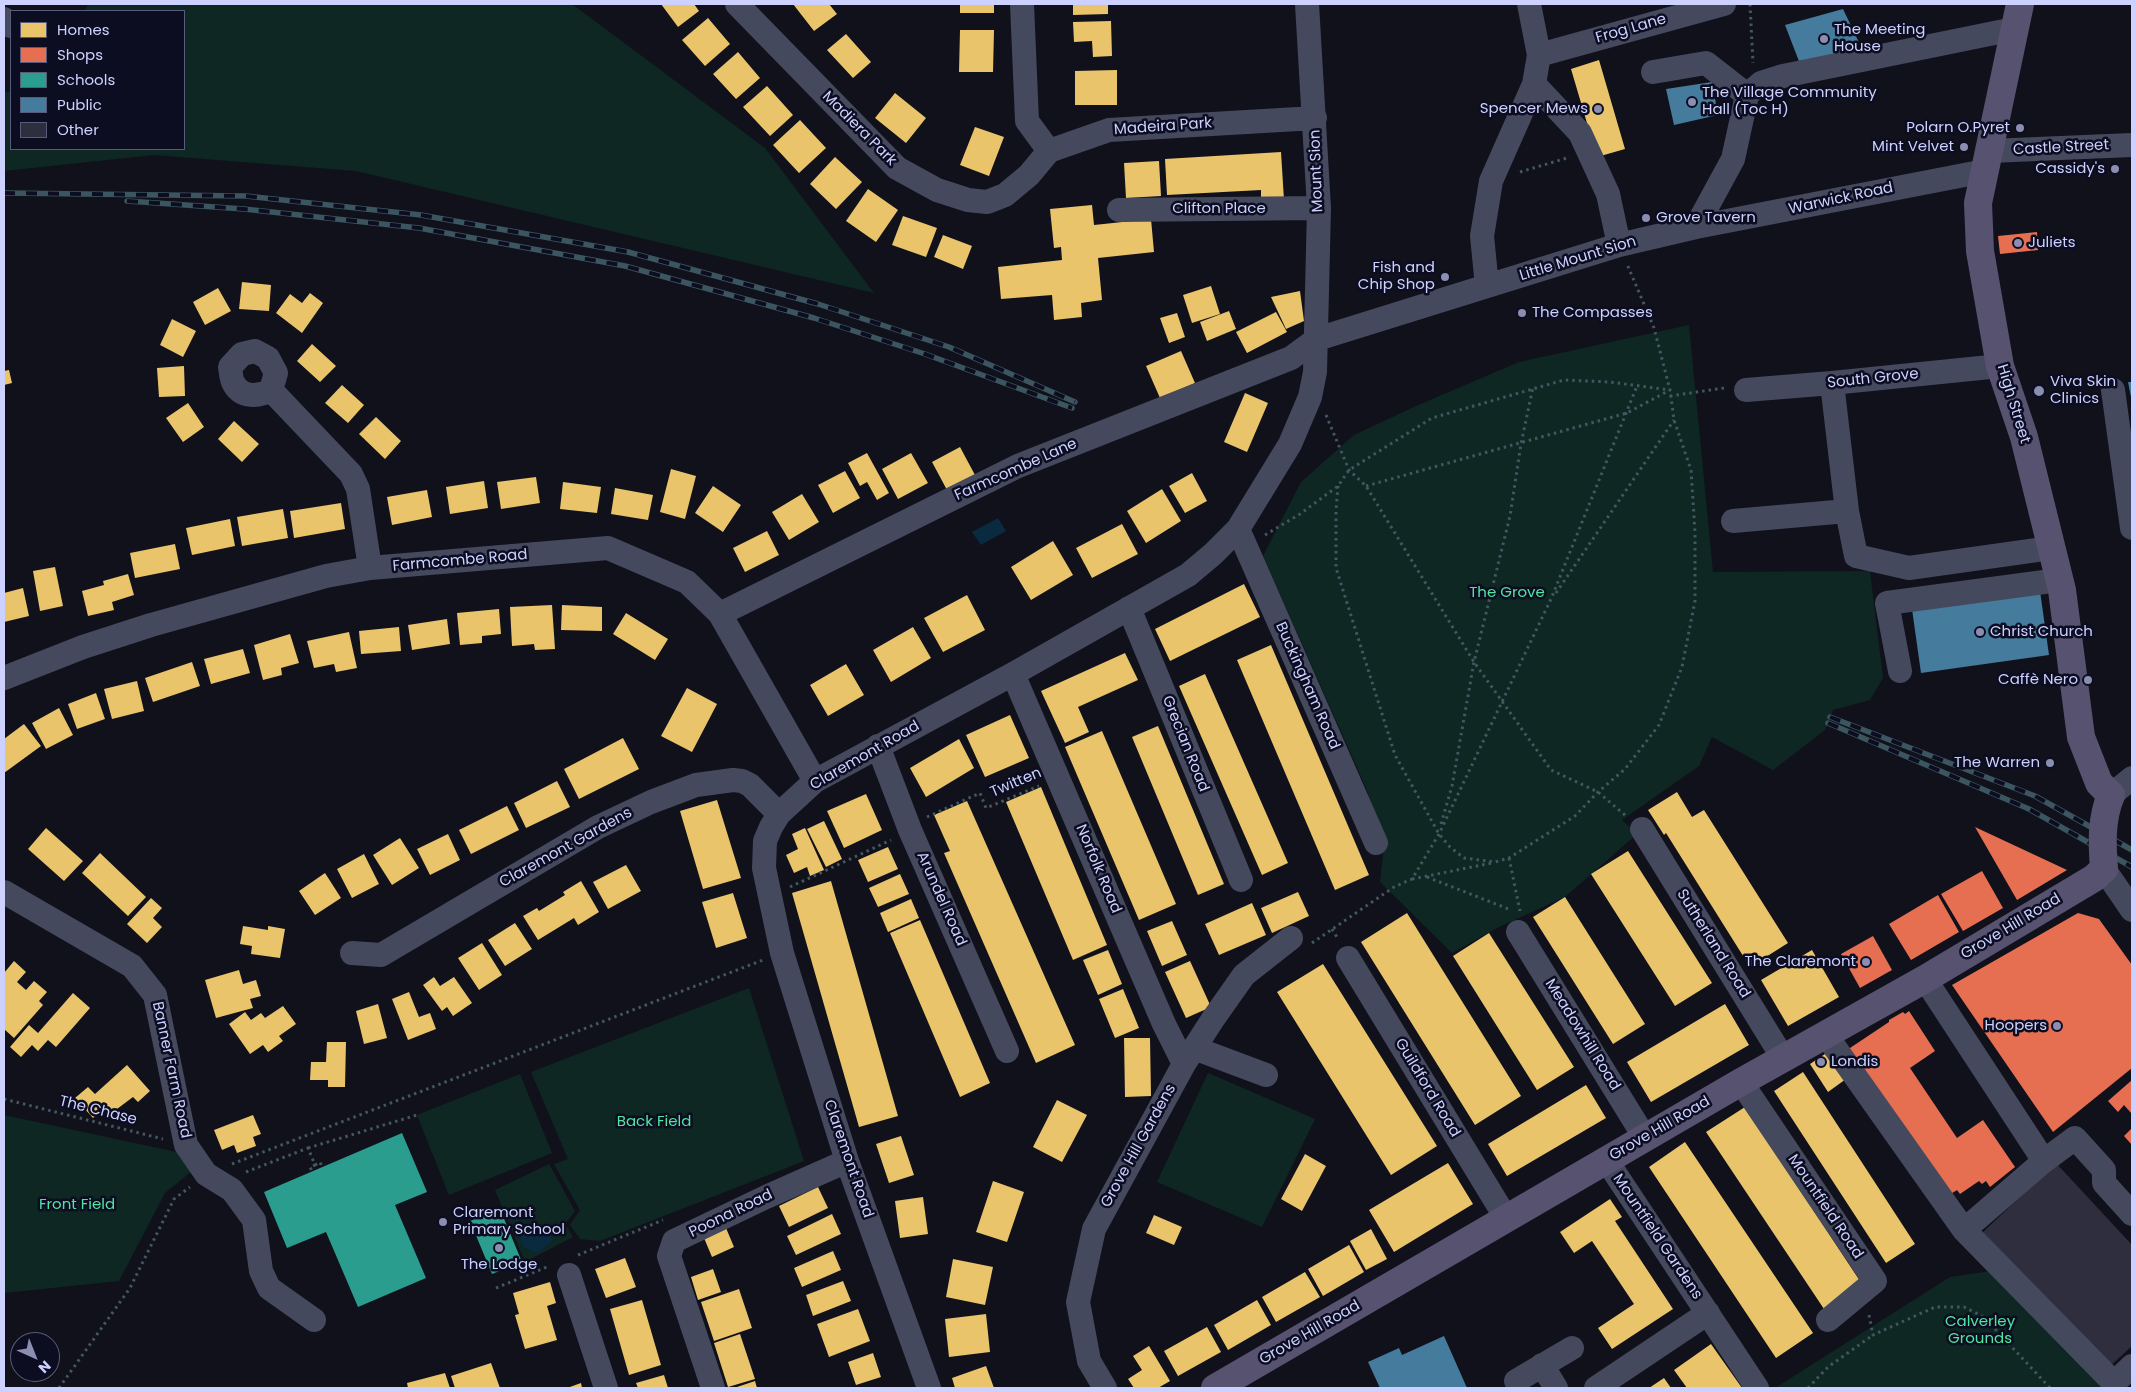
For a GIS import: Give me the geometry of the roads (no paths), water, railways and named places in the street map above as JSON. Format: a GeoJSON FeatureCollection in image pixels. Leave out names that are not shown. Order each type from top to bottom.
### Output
{"type":"FeatureCollection","features":[{"type":"Feature","properties":{"kind":"main road","name":"High Street"},"geometry":{"type":"LineString","coordinates":[[2017,16],[1978,203],[1980,251],[2000,366],[2024,437],[2059,580],[2081,737],[2099,783],[2111,795]]}},
{"type":"Feature","properties":{"kind":"main road"},"geometry":{"type":"LineString","coordinates":[[2104,870],[2102,844],[2104,812],[2111,795]]}},
{"type":"Feature","properties":{"kind":"main road","name":"Grove Hill Road"},"geometry":{"type":"LineString","coordinates":[[1215,1388],[1740,1082],[1925,979],[2094,878],[2104,870]]}},
{"type":"Feature","properties":{"kind":"street","name":"Madiera Park"},"geometry":{"type":"LineString","coordinates":[[737,4],[897,168],[936,190],[968,200],[987,202],[1005,195],[1023,180],[1049,150]]}},
{"type":"Feature","properties":{"kind":"street"},"geometry":{"type":"LineString","coordinates":[[1022,4],[1027,120],[1049,150]]}},
{"type":"Feature","properties":{"kind":"street","name":"Mount Sion"},"geometry":{"type":"LineString","coordinates":[[1307,4],[1319,208],[1317,339]]}},
{"type":"Feature","properties":{"kind":"street"},"geometry":{"type":"LineString","coordinates":[[1487,286],[1482,236],[1490,181],[1534,84],[1539,55],[1529,4]]}},
{"type":"Feature","properties":{"kind":"street","name":"Frog Lane"},"geometry":{"type":"LineString","coordinates":[[1539,55],[1724,4]]}},
{"type":"Feature","properties":{"kind":"street"},"geometry":{"type":"LineString","coordinates":[[1696,227],[1733,158],[1751,92],[1760,83],[2017,16]]}},
{"type":"Feature","properties":{"kind":"street"},"geometry":{"type":"LineString","coordinates":[[1653,72],[1706,63],[1751,92]]}},
{"type":"Feature","properties":{"kind":"street"},"geometry":{"type":"LineString","coordinates":[[1534,84],[1580,133],[1608,194],[1619,245]]}},
{"type":"Feature","properties":{"kind":"street","name":"Madeira Park"},"geometry":{"type":"LineString","coordinates":[[1049,150],[1110,130],[1314,118]]}},
{"type":"Feature","properties":{"kind":"street","name":"Castle Street"},"geometry":{"type":"LineString","coordinates":[[1988,161],[2132,145]]}},
{"type":"Feature","properties":{"kind":"street","name":"Warwick Road"},"geometry":{"type":"LineString","coordinates":[[1696,227],[1988,161]]}},
{"type":"Feature","properties":{"kind":"street","name":"Clifton Place"},"geometry":{"type":"LineString","coordinates":[[1119,210],[1319,208]]}},
{"type":"Feature","properties":{"kind":"street","name":"Little Mount Sion"},"geometry":{"type":"LineString","coordinates":[[1317,339],[1619,245],[1696,227]]}},
{"type":"Feature","properties":{"kind":"street","name":"Claremont Road"},"geometry":{"type":"LineString","coordinates":[[929,1388],[847,1161],[782,953],[764,868],[766,841],[770,827],[780,814],[815,781],[1013,674],[1129,608],[1188,574],[1213,554],[1242,538],[1290,444],[1310,397],[1315,372],[1317,339]]}},
{"type":"Feature","properties":{"kind":"street","name":"Farmcombe Lane"},"geometry":{"type":"LineString","coordinates":[[720,614],[1018,466],[1291,358],[1317,339]]}},
{"type":"Feature","properties":{"kind":"street","name":"South Grove"},"geometry":{"type":"LineString","coordinates":[[1746,390],[2000,366]]}},
{"type":"Feature","properties":{"kind":"street"},"geometry":{"type":"LineString","coordinates":[[1832,383],[1847,511],[1856,556],[1909,568],[2051,548]]}},
{"type":"Feature","properties":{"kind":"street"},"geometry":{"type":"LineString","coordinates":[[271,390],[351,474],[358,489],[370,568]]}},
{"type":"Feature","properties":{"kind":"street"},"geometry":{"type":"LineString","coordinates":[[2113,390],[2132,528]]}},
{"type":"Feature","properties":{"kind":"street"},"geometry":{"type":"LineString","coordinates":[[1733,521],[1847,511]]}},
{"type":"Feature","properties":{"kind":"street","name":"Buckingham Road"},"geometry":{"type":"LineString","coordinates":[[1242,538],[1376,843]]}},
{"type":"Feature","properties":{"kind":"street","name":"Farmcombe Road"},"geometry":{"type":"LineString","coordinates":[[4,678],[83,647],[151,625],[326,576],[370,568],[608,548],[687,582],[720,614],[815,781]]}},
{"type":"Feature","properties":{"kind":"street"},"geometry":{"type":"LineString","coordinates":[[1900,671],[1887,603],[2059,580]]}},
{"type":"Feature","properties":{"kind":"street","name":"Grecian Road"},"geometry":{"type":"LineString","coordinates":[[1129,608],[1241,880]]}},
{"type":"Feature","properties":{"kind":"street","name":"Norfolk Road"},"geometry":{"type":"LineString","coordinates":[[1013,674],[1158,1009],[1189,1056]]}},
{"type":"Feature","properties":{"kind":"street","name":"Arundel Road"},"geometry":{"type":"LineString","coordinates":[[878,746],[909,828],[1007,1051]]}},
{"type":"Feature","properties":{"kind":"street"},"geometry":{"type":"LineString","coordinates":[[2111,795],[2132,778]]}},
{"type":"Feature","properties":{"kind":"street","name":"Claremont Gardens"},"geometry":{"type":"LineString","coordinates":[[352,953],[381,955],[598,827],[651,802],[696,785],[733,780],[742,781],[750,785],[780,814]]}},
{"type":"Feature","properties":{"kind":"street","name":"Sutherland Road"},"geometry":{"type":"LineString","coordinates":[[1642,829],[1783,1058]]}},
{"type":"Feature","properties":{"kind":"street"},"geometry":{"type":"LineString","coordinates":[[2104,870],[2132,910]]}},
{"type":"Feature","properties":{"kind":"street","name":"Banner Farm Road"},"geometry":{"type":"LineString","coordinates":[[4,892],[132,966],[155,995],[186,1145],[206,1174],[232,1190],[254,1220],[261,1271],[269,1288],[314,1320]]}},
{"type":"Feature","properties":{"kind":"street","name":"Meadowhill Road"},"geometry":{"type":"LineString","coordinates":[[1518,932],[1645,1138]]}},
{"type":"Feature","properties":{"kind":"street","name":"Grove Hill Gardens"},"geometry":{"type":"LineString","coordinates":[[1105,1388],[1089,1361],[1078,1302],[1094,1230],[1189,1056],[1244,975],[1291,938]]}},
{"type":"Feature","properties":{"kind":"street","name":"Guildford Road"},"geometry":{"type":"LineString","coordinates":[[1348,958],[1506,1218]]}},
{"type":"Feature","properties":{"kind":"street"},"geometry":{"type":"LineString","coordinates":[[1925,979],[2044,1161]]}},
{"type":"Feature","properties":{"kind":"street"},"geometry":{"type":"LineString","coordinates":[[1826,1035],[1964,1230],[2032,1294],[2114,1383],[2132,1366]]}},
{"type":"Feature","properties":{"kind":"street"},"geometry":{"type":"LineString","coordinates":[[1189,1056],[1266,1075]]}},
{"type":"Feature","properties":{"kind":"street","name":"Mountfield Road"},"geometry":{"type":"LineString","coordinates":[[1740,1082],[1875,1281],[1828,1320]]}},
{"type":"Feature","properties":{"kind":"street"},"geometry":{"type":"LineString","coordinates":[[1964,1230],[2044,1161],[2075,1138],[2104,1170],[2104,1183],[2132,1214]]}},
{"type":"Feature","properties":{"kind":"street","name":"Poona Road"},"geometry":{"type":"LineString","coordinates":[[713,1388],[669,1256],[674,1241],[847,1161]]}},
{"type":"Feature","properties":{"kind":"street","name":"Mountfield Gardens"},"geometry":{"type":"LineString","coordinates":[[1607,1161],[1757,1388]]}},
{"type":"Feature","properties":{"kind":"street"},"geometry":{"type":"LineString","coordinates":[[565,1265],[606,1388]]}},
{"type":"Feature","properties":{"kind":"street","name":"Mountfield Gardens"},"geometry":{"type":"LineString","coordinates":[[1596,1388],[1708,1313]]}},
{"type":"Feature","properties":{"kind":"street"},"geometry":{"type":"LineString","coordinates":[[1516,1381],[1572,1348]]}},
{"type":"Feature","properties":{"kind":"street"},"geometry":{"type":"LineString","coordinates":[[1542,1366],[1556,1388]]}},
{"type":"Feature","properties":{"kind":"water"},"geometry":{"type":"Polygon","coordinates":[[[998,518],[1006,531],[981,545],[972,532],[998,518]]]}},
{"type":"Feature","properties":{"kind":"water"},"geometry":{"type":"Polygon","coordinates":[[[544,1225],[553,1240],[537,1253],[525,1248],[520,1242],[523,1227],[544,1225]]]}},
{"type":"Feature","properties":{"kind":"railway"},"geometry":{"type":"LineString","coordinates":[[4,193],[246,196],[421,215],[628,252],[818,304],[949,347],[1075,402]]}},
{"type":"Feature","properties":{"kind":"railway"},"geometry":{"type":"LineString","coordinates":[[127,201],[244,209],[419,228],[625,266],[814,318],[925,354],[1072,408]]}},
{"type":"Feature","properties":{"kind":"railway"},"geometry":{"type":"LineString","coordinates":[[1830,717],[2035,796],[2132,850]]}},
{"type":"Feature","properties":{"kind":"railway"},"geometry":{"type":"LineString","coordinates":[[1828,723],[2029,809],[2132,867]]}},
{"type":"Feature","properties":{"kind":"place","name":"The Meeting House"},"geometry":{"type":"Point","coordinates":[1824,39]}},
{"type":"Feature","properties":{"kind":"place","name":"The Village Community Hall (Toc H)"},"geometry":{"type":"Point","coordinates":[1692,102]}},
{"type":"Feature","properties":{"kind":"place","name":"Spencer Mews"},"geometry":{"type":"Point","coordinates":[1598,109]}},
{"type":"Feature","properties":{"kind":"place","name":"Polarn O.Pyret"},"geometry":{"type":"Point","coordinates":[2020,128]}},
{"type":"Feature","properties":{"kind":"place","name":"Mint Velvet"},"geometry":{"type":"Point","coordinates":[1964,147]}},
{"type":"Feature","properties":{"kind":"place","name":"Cassidy's"},"geometry":{"type":"Point","coordinates":[2115,169]}},
{"type":"Feature","properties":{"kind":"place","name":"Grove Tavern"},"geometry":{"type":"Point","coordinates":[1646,218]}},
{"type":"Feature","properties":{"kind":"place","name":"Juliets"},"geometry":{"type":"Point","coordinates":[2018,243]}},
{"type":"Feature","properties":{"kind":"place","name":"Fish and Chip Shop"},"geometry":{"type":"Point","coordinates":[1445,277]}},
{"type":"Feature","properties":{"kind":"place","name":"The Compasses"},"geometry":{"type":"Point","coordinates":[1522,313]}},
{"type":"Feature","properties":{"kind":"place","name":"Viva Skin Clinics"},"geometry":{"type":"Point","coordinates":[2039,391]}},
{"type":"Feature","properties":{"kind":"place","name":"Christ Church"},"geometry":{"type":"Point","coordinates":[1980,632]}},
{"type":"Feature","properties":{"kind":"place","name":"Caffè Nero"},"geometry":{"type":"Point","coordinates":[2088,680]}},
{"type":"Feature","properties":{"kind":"place","name":"The Warren"},"geometry":{"type":"Point","coordinates":[2050,763]}},
{"type":"Feature","properties":{"kind":"place","name":"The Claremont"},"geometry":{"type":"Point","coordinates":[1866,962]}},
{"type":"Feature","properties":{"kind":"place","name":"Hoopers"},"geometry":{"type":"Point","coordinates":[2057,1026]}},
{"type":"Feature","properties":{"kind":"place","name":"Londis"},"geometry":{"type":"Point","coordinates":[1821,1062]}},
{"type":"Feature","properties":{"kind":"place","name":"Claremont Primary School"},"geometry":{"type":"Point","coordinates":[443,1222]}},
{"type":"Feature","properties":{"kind":"place","name":"The Lodge"},"geometry":{"type":"Point","coordinates":[499,1248]}},
{"type":"Feature","properties":{"kind":"park label","name":"The Grove"},"geometry":{"type":"Point","coordinates":[1507,593]}},
{"type":"Feature","properties":{"kind":"park label","name":"Back Field"},"geometry":{"type":"Point","coordinates":[654,1122]}},
{"type":"Feature","properties":{"kind":"park label","name":"Front Field"},"geometry":{"type":"Point","coordinates":[77,1205]}},
{"type":"Feature","properties":{"kind":"park label","name":"Calverley Grounds"},"geometry":{"type":"Point","coordinates":[1980,1330]}}]}
